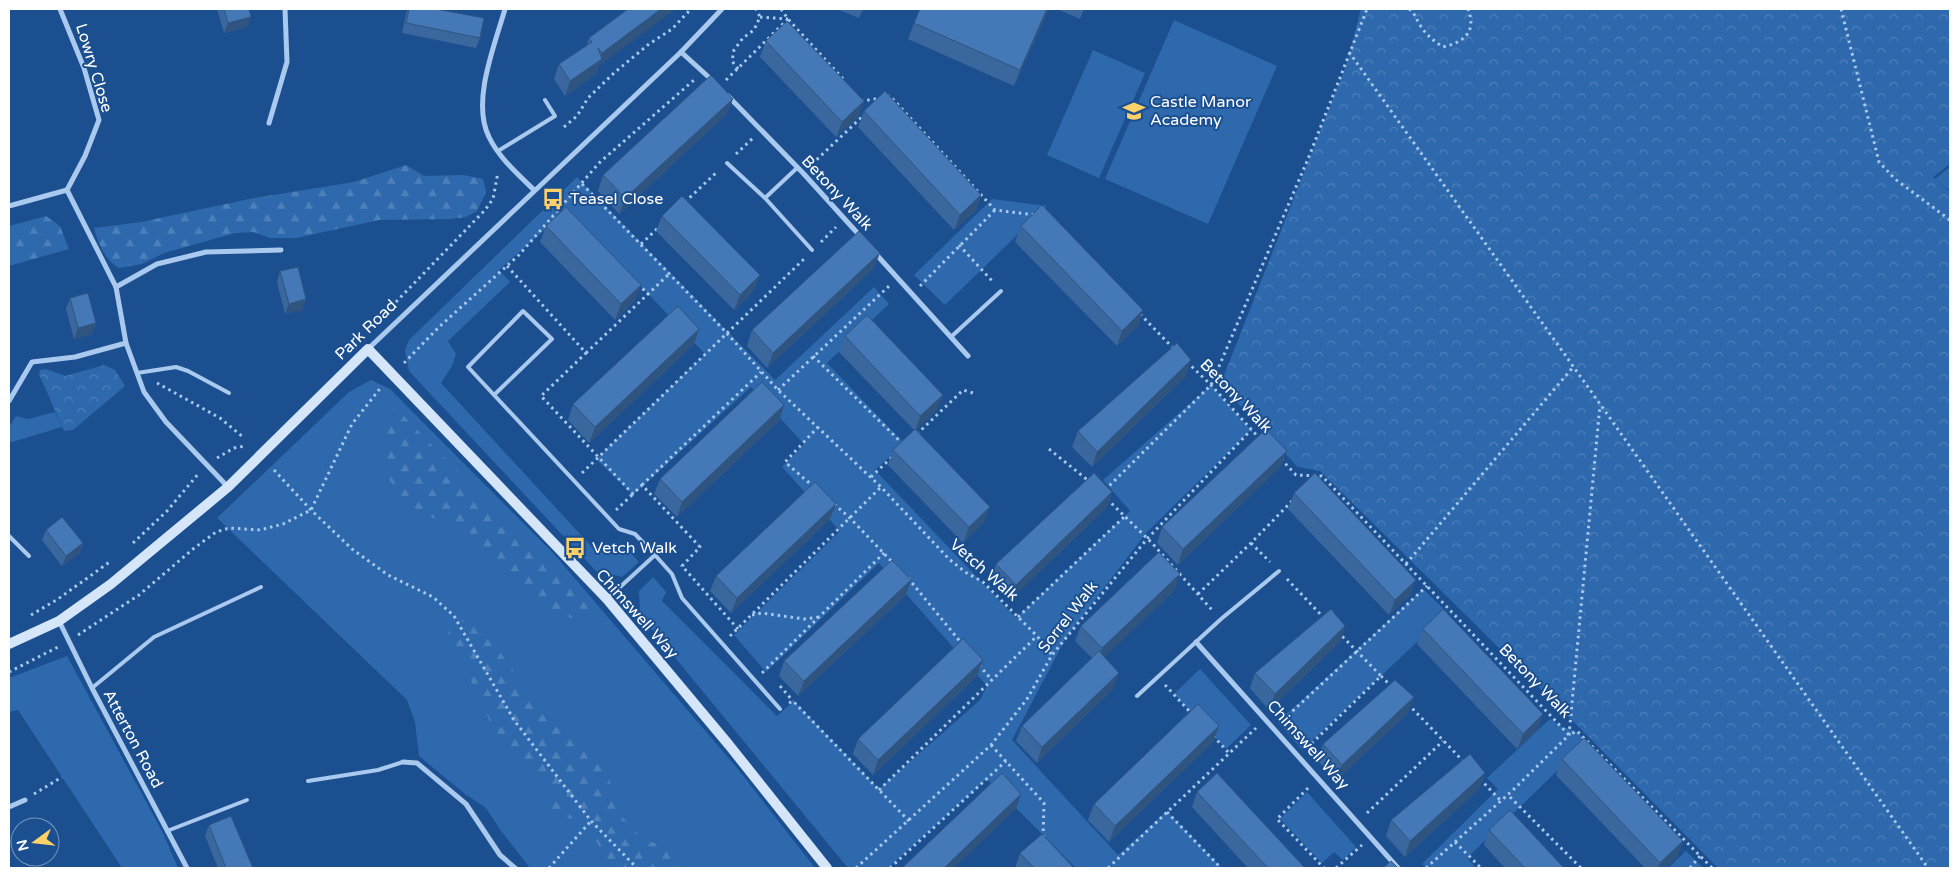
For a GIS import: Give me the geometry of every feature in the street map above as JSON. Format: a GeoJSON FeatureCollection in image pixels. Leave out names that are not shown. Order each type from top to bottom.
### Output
{"type":"FeatureCollection","features":[{"type":"Feature","properties":{"kind":"street","name":"Lowry Close"},"geometry":{"type":"LineString","coordinates":[[60,9],[84,68],[99,120],[85,156],[67,190]]}},
{"type":"Feature","properties":{"kind":"street"},"geometry":{"type":"LineString","coordinates":[[269,123],[287,62],[285,9]]}},
{"type":"Feature","properties":{"kind":"street"},"geometry":{"type":"LineString","coordinates":[[505,9],[482,94],[483,116],[488,136],[498,151],[534,190]]}},
{"type":"Feature","properties":{"kind":"street","name":"Park Road"},"geometry":{"type":"LineString","coordinates":[[9,644],[59,621],[111,584],[228,487],[368,349],[681,52],[722,9]]}},
{"type":"Feature","properties":{"kind":"street"},"geometry":{"type":"LineString","coordinates":[[681,52],[704,71],[719,87]]}},
{"type":"Feature","properties":{"kind":"street","name":"Betony Walk"},"geometry":{"type":"LineString","coordinates":[[725,93],[803,173],[864,241]]}},
{"type":"Feature","properties":{"kind":"street"},"geometry":{"type":"LineString","coordinates":[[9,206],[67,190],[116,287],[126,344],[144,392],[166,422],[228,487]]}},
{"type":"Feature","properties":{"kind":"street","name":"Betony Walk"},"geometry":{"type":"LineString","coordinates":[[870,248],[952,336],[968,356]]}},
{"type":"Feature","properties":{"kind":"street"},"geometry":{"type":"LineString","coordinates":[[116,287],[157,264],[206,252],[280,250]]}},
{"type":"Feature","properties":{"kind":"street"},"geometry":{"type":"LineString","coordinates":[[9,401],[32,362],[75,357],[126,344]]}},
{"type":"Feature","properties":{"kind":"street","name":"Chimswell Way"},"geometry":{"type":"LineString","coordinates":[[368,349],[607,599],[723,737],[827,868]]}},
{"type":"Feature","properties":{"kind":"street","name":"Atterton Road"},"geometry":{"type":"LineString","coordinates":[[59,621],[92,688],[187,868]]}},
{"type":"Feature","properties":{"kind":"street","name":"Chimswell Way"},"geometry":{"type":"LineString","coordinates":[[1196,642],[1398,868]]}},
{"type":"Feature","properties":{"kind":"street"},"geometry":{"type":"LineString","coordinates":[[403,762],[417,763],[466,804],[500,855],[515,868]]}},
{"type":"Feature","properties":{"kind":"street"},"geometry":{"type":"LineString","coordinates":[[9,807],[25,800]]}},
{"type":"Feature","properties":{"kind":"lane"},"geometry":{"type":"LineString","coordinates":[[498,151],[555,116],[545,100]]}},
{"type":"Feature","properties":{"kind":"lane"},"geometry":{"type":"LineString","coordinates":[[727,163],[765,198],[812,250]]}},
{"type":"Feature","properties":{"kind":"lane"},"geometry":{"type":"LineString","coordinates":[[765,198],[797,168]]}},
{"type":"Feature","properties":{"kind":"lane"},"geometry":{"type":"LineString","coordinates":[[952,336],[1001,292]]}},
{"type":"Feature","properties":{"kind":"lane"},"geometry":{"type":"LineString","coordinates":[[494,395],[552,339],[523,311],[468,367],[494,395],[574,481],[619,529],[635,534],[655,555],[672,574],[682,598],[780,709]]}},
{"type":"Feature","properties":{"kind":"lane"},"geometry":{"type":"LineString","coordinates":[[137,373],[176,367],[188,371],[229,393]]}},
{"type":"Feature","properties":{"kind":"lane"},"geometry":{"type":"LineString","coordinates":[[9,536],[29,556]]}},
{"type":"Feature","properties":{"kind":"lane"},"geometry":{"type":"LineString","coordinates":[[607,599],[655,555]]}},
{"type":"Feature","properties":{"kind":"lane"},"geometry":{"type":"LineString","coordinates":[[1137,696],[1221,619],[1279,571]]}},
{"type":"Feature","properties":{"kind":"lane"},"geometry":{"type":"LineString","coordinates":[[92,688],[154,637],[261,587]]}},
{"type":"Feature","properties":{"kind":"lane"},"geometry":{"type":"LineString","coordinates":[[308,781],[378,770],[403,762]]}},
{"type":"Feature","properties":{"kind":"lane"},"geometry":{"type":"LineString","coordinates":[[167,831],[247,800]]}},
{"type":"Feature","properties":{"kind":"path"},"geometry":{"type":"LineString","coordinates":[[561,128],[577,116],[588,98],[614,74],[649,44],[672,28],[691,9]]}},
{"type":"Feature","properties":{"kind":"path"},"geometry":{"type":"LineString","coordinates":[[756,9],[760,17]]}},
{"type":"Feature","properties":{"kind":"path"},"geometry":{"type":"LineString","coordinates":[[781,9],[844,81]]}},
{"type":"Feature","properties":{"kind":"path"},"geometry":{"type":"LineString","coordinates":[[1221,619],[1102,493],[1211,385],[1308,159],[1367,9]]}},
{"type":"Feature","properties":{"kind":"path"},"geometry":{"type":"LineString","coordinates":[[1409,9],[1414,12],[1420,26],[1430,38],[1444,47],[1458,43],[1468,35],[1472,18],[1468,9]]}},
{"type":"Feature","properties":{"kind":"path"},"geometry":{"type":"LineString","coordinates":[[1841,9],[1879,162],[1894,179],[1950,220]]}},
{"type":"Feature","properties":{"kind":"path"},"geometry":{"type":"LineString","coordinates":[[760,17],[788,19]]}},
{"type":"Feature","properties":{"kind":"path"},"geometry":{"type":"LineString","coordinates":[[738,69],[732,61],[734,50],[743,38],[754,30],[760,17]]}},
{"type":"Feature","properties":{"kind":"path"},"geometry":{"type":"LineString","coordinates":[[719,87],[788,19]]}},
{"type":"Feature","properties":{"kind":"path"},"geometry":{"type":"LineString","coordinates":[[1349,52],[1574,366],[1928,868]]}},
{"type":"Feature","properties":{"kind":"path"},"geometry":{"type":"LineString","coordinates":[[9,672],[68,641],[139,595],[216,532],[229,528],[260,530],[283,524],[311,510],[352,424],[369,401],[440,327],[519,255],[599,163],[704,71]]}},
{"type":"Feature","properties":{"kind":"path"},"geometry":{"type":"LineString","coordinates":[[857,94],[863,101],[890,96],[995,210],[1038,215]]}},
{"type":"Feature","properties":{"kind":"path"},"geometry":{"type":"LineString","coordinates":[[876,104],[877,98]]}},
{"type":"Feature","properties":{"kind":"path"},"geometry":{"type":"LineString","coordinates":[[803,173],[869,110]]}},
{"type":"Feature","properties":{"kind":"path"},"geometry":{"type":"LineString","coordinates":[[684,203],[761,130]]}},
{"type":"Feature","properties":{"kind":"path"},"geometry":{"type":"LineString","coordinates":[[390,307],[485,210],[493,199],[498,172],[506,161]]}},
{"type":"Feature","properties":{"kind":"path","name":"Vetch Walk"},"geometry":{"type":"LineString","coordinates":[[582,184],[727,333],[778,390],[871,477],[949,559],[965,572],[983,582],[1037,636],[1052,656]]}},
{"type":"Feature","properties":{"kind":"path"},"geometry":{"type":"LineString","coordinates":[[912,295],[995,210]]}},
{"type":"Feature","properties":{"kind":"path"},"geometry":{"type":"LineString","coordinates":[[574,481],[844,219]]}},
{"type":"Feature","properties":{"kind":"path"},"geometry":{"type":"LineString","coordinates":[[641,244],[662,224]]}},
{"type":"Feature","properties":{"kind":"path"},"geometry":{"type":"LineString","coordinates":[[959,245],[1001,292]]}},
{"type":"Feature","properties":{"kind":"path"},"geometry":{"type":"LineString","coordinates":[[507,266],[586,353]]}},
{"type":"Feature","properties":{"kind":"path"},"geometry":{"type":"LineString","coordinates":[[633,494],[541,396],[669,274]]}},
{"type":"Feature","properties":{"kind":"path"},"geometry":{"type":"LineString","coordinates":[[778,390],[897,277]]}},
{"type":"Feature","properties":{"kind":"path"},"geometry":{"type":"LineString","coordinates":[[635,280],[648,294],[653,289]]}},
{"type":"Feature","properties":{"kind":"path","name":"Betony Walk"},"geometry":{"type":"LineString","coordinates":[[1139,313],[1178,354]]}},
{"type":"Feature","properties":{"kind":"path"},"geometry":{"type":"LineString","coordinates":[[813,356],[904,446]]}},
{"type":"Feature","properties":{"kind":"path","name":"Betony Walk"},"geometry":{"type":"LineString","coordinates":[[1185,360],[1264,442]]}},
{"type":"Feature","properties":{"kind":"path"},"geometry":{"type":"LineString","coordinates":[[1406,564],[1574,366]]}},
{"type":"Feature","properties":{"kind":"path"},"geometry":{"type":"LineString","coordinates":[[608,517],[761,372]]}},
{"type":"Feature","properties":{"kind":"path"},"geometry":{"type":"LineString","coordinates":[[140,383],[158,383],[220,418],[243,437]]}},
{"type":"Feature","properties":{"kind":"path"},"geometry":{"type":"LineString","coordinates":[[871,477],[963,390],[973,393]]}},
{"type":"Feature","properties":{"kind":"path"},"geometry":{"type":"LineString","coordinates":[[1426,868],[1500,801],[1569,734],[1600,404]]}},
{"type":"Feature","properties":{"kind":"path"},"geometry":{"type":"LineString","coordinates":[[818,427],[785,462],[821,493]]}},
{"type":"Feature","properties":{"kind":"path","name":"Sorrel Walk"},"geometry":{"type":"LineString","coordinates":[[856,868],[991,745],[1028,699],[1052,656],[1147,539],[1251,430]]}},
{"type":"Feature","properties":{"kind":"path"},"geometry":{"type":"LineString","coordinates":[[128,547],[168,511],[206,464],[234,448],[244,447],[251,441]]}},
{"type":"Feature","properties":{"kind":"path"},"geometry":{"type":"LineString","coordinates":[[1049,449],[1096,488]]}},
{"type":"Feature","properties":{"kind":"path","name":"Betony Walk"},"geometry":{"type":"LineString","coordinates":[[1276,455],[1296,474],[1322,476],[1569,734],[1577,731],[1712,868]]}},
{"type":"Feature","properties":{"kind":"path"},"geometry":{"type":"LineString","coordinates":[[274,470],[311,510],[352,549],[388,575],[432,597],[454,616],[514,720],[591,821],[637,868]]}},
{"type":"Feature","properties":{"kind":"path"},"geometry":{"type":"LineString","coordinates":[[1306,481],[1307,476]]}},
{"type":"Feature","properties":{"kind":"path"},"geometry":{"type":"LineString","coordinates":[[642,486],[700,546],[682,566],[738,629]]}},
{"type":"Feature","properties":{"kind":"path"},"geometry":{"type":"LineString","coordinates":[[722,643],[881,487]]}},
{"type":"Feature","properties":{"kind":"path"},"geometry":{"type":"LineString","coordinates":[[828,499],[850,518],[895,565]]}},
{"type":"Feature","properties":{"kind":"path"},"geometry":{"type":"LineString","coordinates":[[1198,594],[1292,501]]}},
{"type":"Feature","properties":{"kind":"path"},"geometry":{"type":"LineString","coordinates":[[1018,617],[1124,517]]}},
{"type":"Feature","properties":{"kind":"path"},"geometry":{"type":"LineString","coordinates":[[1251,543],[1331,625]]}},
{"type":"Feature","properties":{"kind":"path"},"geometry":{"type":"LineString","coordinates":[[754,680],[884,553]]}},
{"type":"Feature","properties":{"kind":"path"},"geometry":{"type":"LineString","coordinates":[[25,618],[58,599],[114,559]]}},
{"type":"Feature","properties":{"kind":"path"},"geometry":{"type":"LineString","coordinates":[[907,577],[968,651]]}},
{"type":"Feature","properties":{"kind":"path"},"geometry":{"type":"LineString","coordinates":[[1274,729],[1427,586]]}},
{"type":"Feature","properties":{"kind":"path"},"geometry":{"type":"LineString","coordinates":[[751,616],[762,613],[804,619],[819,616]]}},
{"type":"Feature","properties":{"kind":"path"},"geometry":{"type":"LineString","coordinates":[[1337,632],[1394,689]]}},
{"type":"Feature","properties":{"kind":"path"},"geometry":{"type":"LineString","coordinates":[[879,790],[1037,636]]}},
{"type":"Feature","properties":{"kind":"path"},"geometry":{"type":"LineString","coordinates":[[974,658],[992,680]]}},
{"type":"Feature","properties":{"kind":"path"},"geometry":{"type":"LineString","coordinates":[[1298,756],[1381,676]]}},
{"type":"Feature","properties":{"kind":"path"},"geometry":{"type":"LineString","coordinates":[[1158,677],[1196,719]]}},
{"type":"Feature","properties":{"kind":"path"},"geometry":{"type":"LineString","coordinates":[[780,709],[793,701],[909,821]]}},
{"type":"Feature","properties":{"kind":"path"},"geometry":{"type":"LineString","coordinates":[[1406,702],[1469,768]]}},
{"type":"Feature","properties":{"kind":"path"},"geometry":{"type":"LineString","coordinates":[[1108,868],[1265,719]]}},
{"type":"Feature","properties":{"kind":"path"},"geometry":{"type":"LineString","coordinates":[[1209,733],[1229,753]]}},
{"type":"Feature","properties":{"kind":"path"},"geometry":{"type":"LineString","coordinates":[[1358,822],[1443,741]]}},
{"type":"Feature","properties":{"kind":"path"},"geometry":{"type":"LineString","coordinates":[[991,745],[1044,803],[1043,839],[1049,845]]}},
{"type":"Feature","properties":{"kind":"path"},"geometry":{"type":"LineString","coordinates":[[890,868],[1006,761]]}},
{"type":"Feature","properties":{"kind":"path"},"geometry":{"type":"LineString","coordinates":[[1475,774],[1500,801]]}},
{"type":"Feature","properties":{"kind":"path"},"geometry":{"type":"LineString","coordinates":[[25,800],[62,777]]}},
{"type":"Feature","properties":{"kind":"path"},"geometry":{"type":"LineString","coordinates":[[1318,778],[1277,819],[1324,868]]}},
{"type":"Feature","properties":{"kind":"path"},"geometry":{"type":"LineString","coordinates":[[1510,797],[1581,868]]}},
{"type":"Feature","properties":{"kind":"path"},"geometry":{"type":"LineString","coordinates":[[1167,812],[1221,868]]}},
{"type":"Feature","properties":{"kind":"path"},"geometry":{"type":"LineString","coordinates":[[549,868],[591,821]]}},
{"type":"Feature","properties":{"kind":"path"},"geometry":{"type":"LineString","coordinates":[[1336,868],[1371,837]]}},
{"type":"Feature","properties":{"kind":"path"},"geometry":{"type":"LineString","coordinates":[[1455,842],[1481,868]]}},
{"type":"Feature","properties":{"kind":"path"},"geometry":{"type":"LineString","coordinates":[[1690,868],[1700,856]]}},
{"type":"Feature","properties":{"kind":"green space"},"geometry":{"type":"Polygon","coordinates":[[[1361,9],[1950,9],[1950,164],[1933,177],[1950,192],[1950,868],[1718,868],[1565,713],[1320,471],[1298,467],[1254,422],[1221,383],[1347,63],[1361,9]]]}},
{"type":"Feature","properties":{"kind":"green space"},"geometry":{"type":"Polygon","coordinates":[[[1174,20],[1277,66],[1208,224],[1105,179],[1174,20]]]}},
{"type":"Feature","properties":{"kind":"green space"},"geometry":{"type":"Polygon","coordinates":[[[1093,50],[1145,73],[1099,178],[1047,155],[1093,50]]]}},
{"type":"Feature","properties":{"kind":"green space"},"geometry":{"type":"Polygon","coordinates":[[[406,165],[424,176],[463,175],[483,179],[486,192],[477,211],[466,217],[450,219],[379,220],[296,238],[270,238],[253,232],[235,233],[164,253],[142,264],[119,268],[114,265],[103,251],[94,228],[141,222],[254,198],[354,182],[406,165]]]}},
{"type":"Feature","properties":{"kind":"green space"},"geometry":{"type":"Polygon","coordinates":[[[1950,167],[1950,191],[1935,179],[1950,167]]]}},
{"type":"Feature","properties":{"kind":"green space"},"geometry":{"type":"Polygon","coordinates":[[[577,177],[775,380],[874,287],[889,304],[827,363],[904,443],[875,470],[1016,618],[1130,511],[1103,480],[1211,385],[1251,430],[1147,532],[1067,636],[1012,740],[1118,855],[1167,811],[1222,868],[1076,868],[987,779],[888,868],[848,868],[640,615],[639,591],[653,577],[666,592],[662,601],[777,716],[794,701],[879,789],[980,700],[987,686],[879,563],[766,672],[734,635],[840,531],[782,467],[804,444],[751,387],[633,495],[596,459],[705,354],[568,209],[499,270],[510,282],[448,341],[456,354],[452,366],[441,383],[592,547],[621,543],[639,562],[622,577],[596,571],[409,371],[405,350],[409,340],[577,177]]]}},
{"type":"Feature","properties":{"kind":"green space"},"geometry":{"type":"Polygon","coordinates":[[[992,199],[1047,206],[945,305],[914,275],[992,199]]]}},
{"type":"Feature","properties":{"kind":"green space"},"geometry":{"type":"Polygon","coordinates":[[[46,216],[60,226],[69,249],[9,266],[9,226],[46,216]]]}},
{"type":"Feature","properties":{"kind":"green space"},"geometry":{"type":"Polygon","coordinates":[[[104,365],[115,370],[125,386],[73,430],[64,431],[39,374],[40,370],[46,369],[65,376],[104,365]]]}},
{"type":"Feature","properties":{"kind":"green space"},"geometry":{"type":"Polygon","coordinates":[[[371,380],[390,389],[554,554],[737,768],[815,868],[530,868],[501,831],[486,808],[465,794],[419,756],[415,722],[407,700],[217,518],[349,392],[371,380]]]}},
{"type":"Feature","properties":{"kind":"green space"},"geometry":{"type":"Polygon","coordinates":[[[395,407],[596,615],[586,622],[548,611],[523,596],[478,550],[437,520],[410,506],[384,473],[382,427],[395,407]]]}},
{"type":"Feature","properties":{"kind":"green space"},"geometry":{"type":"Polygon","coordinates":[[[55,412],[62,427],[9,443],[9,427],[16,416],[28,419],[55,412]]]}},
{"type":"Feature","properties":{"kind":"green space"},"geometry":{"type":"Polygon","coordinates":[[[1423,589],[1448,613],[1302,750],[1278,722],[1423,589]]]}},
{"type":"Feature","properties":{"kind":"green space"},"geometry":{"type":"Polygon","coordinates":[[[474,617],[561,732],[605,766],[620,814],[642,839],[667,847],[680,868],[600,868],[599,845],[578,819],[552,815],[547,799],[547,782],[508,760],[468,674],[453,656],[446,638],[453,623],[474,617]]]}},
{"type":"Feature","properties":{"kind":"green space"},"geometry":{"type":"Polygon","coordinates":[[[67,656],[163,833],[178,868],[122,868],[18,710],[9,712],[9,678],[67,656]]]}},
{"type":"Feature","properties":{"kind":"green space"},"geometry":{"type":"Polygon","coordinates":[[[1200,669],[1251,725],[1226,749],[1174,694],[1200,669]]]}},
{"type":"Feature","properties":{"kind":"green space"},"geometry":{"type":"Polygon","coordinates":[[[1550,719],[1562,727],[1576,731],[1587,742],[1467,858],[1476,868],[1427,868],[1422,864],[1498,789],[1487,778],[1550,719]]]}},
{"type":"Feature","properties":{"kind":"green space"},"geometry":{"type":"Polygon","coordinates":[[[1307,792],[1356,847],[1343,860],[1334,852],[1322,863],[1280,819],[1307,792]]]}},
{"type":"Feature","properties":{"kind":"green space"},"geometry":{"type":"Polygon","coordinates":[[[1686,851],[1703,868],[1668,868],[1686,851]]]}},
{"type":"Feature","properties":{"kind":"building"},"geometry":{"type":"Polygon","coordinates":[[[224,9],[249,9],[251,17],[228,23],[224,9]]]}},
{"type":"Feature","properties":{"kind":"building"},"geometry":{"type":"Polygon","coordinates":[[[409,9],[436,9],[484,18],[480,38],[406,23],[409,9]]]}},
{"type":"Feature","properties":{"kind":"building"},"geometry":{"type":"Polygon","coordinates":[[[628,9],[661,9],[602,53],[598,48],[602,59],[570,81],[559,64],[592,42],[589,38],[628,9]]]}},
{"type":"Feature","properties":{"kind":"building"},"geometry":{"type":"Polygon","coordinates":[[[920,9],[1047,9],[1020,70],[914,23],[920,9]]]}},
{"type":"Feature","properties":{"kind":"building"},"geometry":{"type":"Polygon","coordinates":[[[787,21],[864,101],[842,122],[766,41],[787,21]]]}},
{"type":"Feature","properties":{"kind":"building"},"geometry":{"type":"Polygon","coordinates":[[[711,75],[733,99],[625,198],[603,175],[711,75]]]}},
{"type":"Feature","properties":{"kind":"building"},"geometry":{"type":"Polygon","coordinates":[[[885,91],[981,195],[960,215],[864,111],[885,91]]]}},
{"type":"Feature","properties":{"kind":"building"},"geometry":{"type":"Polygon","coordinates":[[[682,196],[760,275],[740,295],[662,216],[682,196]]]}},
{"type":"Feature","properties":{"kind":"building"},"geometry":{"type":"Polygon","coordinates":[[[1042,205],[1143,310],[1122,331],[1021,226],[1042,205]]]}},
{"type":"Feature","properties":{"kind":"building"},"geometry":{"type":"Polygon","coordinates":[[[566,207],[641,285],[621,304],[546,226],[566,207]]]}},
{"type":"Feature","properties":{"kind":"building"},"geometry":{"type":"Polygon","coordinates":[[[859,231],[880,253],[773,353],[752,330],[859,231]]]}},
{"type":"Feature","properties":{"kind":"building"},"geometry":{"type":"Polygon","coordinates":[[[298,267],[306,299],[289,304],[280,271],[298,267]]]}},
{"type":"Feature","properties":{"kind":"building"},"geometry":{"type":"Polygon","coordinates":[[[88,293],[96,323],[78,328],[70,298],[88,293]]]}},
{"type":"Feature","properties":{"kind":"building"},"geometry":{"type":"Polygon","coordinates":[[[678,306],[699,329],[595,427],[573,404],[678,306]]]}},
{"type":"Feature","properties":{"kind":"building"},"geometry":{"type":"Polygon","coordinates":[[[867,315],[943,395],[920,416],[845,336],[867,315]]]}},
{"type":"Feature","properties":{"kind":"building"},"geometry":{"type":"Polygon","coordinates":[[[1177,343],[1191,360],[1097,452],[1078,431],[1177,343]]]}},
{"type":"Feature","properties":{"kind":"building"},"geometry":{"type":"Polygon","coordinates":[[[762,382],[784,405],[682,502],[660,479],[762,382]]]}},
{"type":"Feature","properties":{"kind":"building"},"geometry":{"type":"Polygon","coordinates":[[[915,429],[990,507],[969,527],[893,450],[915,429]]]}},
{"type":"Feature","properties":{"kind":"building"},"geometry":{"type":"Polygon","coordinates":[[[1266,429],[1287,451],[1183,549],[1162,527],[1266,429]]]}},
{"type":"Feature","properties":{"kind":"building"},"geometry":{"type":"Polygon","coordinates":[[[1094,473],[1112,492],[1016,585],[996,564],[1094,473]]]}},
{"type":"Feature","properties":{"kind":"building"},"geometry":{"type":"Polygon","coordinates":[[[1315,473],[1416,580],[1395,600],[1294,493],[1315,473]]]}},
{"type":"Feature","properties":{"kind":"building"},"geometry":{"type":"Polygon","coordinates":[[[815,482],[836,504],[737,598],[716,576],[815,482]]]}},
{"type":"Feature","properties":{"kind":"building"},"geometry":{"type":"Polygon","coordinates":[[[62,517],[83,543],[66,556],[46,530],[62,517]]]}},
{"type":"Feature","properties":{"kind":"building"},"geometry":{"type":"Polygon","coordinates":[[[1159,552],[1180,574],[1102,648],[1081,626],[1159,552]]]}},
{"type":"Feature","properties":{"kind":"building"},"geometry":{"type":"Polygon","coordinates":[[[892,560],[911,580],[804,681],[784,661],[892,560]]]}},
{"type":"Feature","properties":{"kind":"building"},"geometry":{"type":"Polygon","coordinates":[[[1331,609],[1345,626],[1275,694],[1255,673],[1331,609]]]}},
{"type":"Feature","properties":{"kind":"building"},"geometry":{"type":"Polygon","coordinates":[[[1443,609],[1543,714],[1523,734],[1423,629],[1443,609]]]}},
{"type":"Feature","properties":{"kind":"building"},"geometry":{"type":"Polygon","coordinates":[[[963,639],[983,660],[878,760],[858,739],[963,639]]]}},
{"type":"Feature","properties":{"kind":"building"},"geometry":{"type":"Polygon","coordinates":[[[1099,651],[1119,673],[1042,747],[1022,726],[1099,651]]]}},
{"type":"Feature","properties":{"kind":"building"},"geometry":{"type":"Polygon","coordinates":[[[1395,680],[1414,697],[1342,765],[1323,744],[1395,680]]]}},
{"type":"Feature","properties":{"kind":"building"},"geometry":{"type":"Polygon","coordinates":[[[1198,704],[1219,726],[1115,826],[1094,804],[1198,704]]]}},
{"type":"Feature","properties":{"kind":"building"},"geometry":{"type":"Polygon","coordinates":[[[1584,738],[1683,841],[1660,863],[1562,759],[1584,738]]]}},
{"type":"Feature","properties":{"kind":"building"},"geometry":{"type":"Polygon","coordinates":[[[1470,754],[1485,773],[1410,841],[1391,820],[1470,754]]]}},
{"type":"Feature","properties":{"kind":"building"},"geometry":{"type":"Polygon","coordinates":[[[1002,773],[1021,794],[944,868],[902,868],[1002,773]]]}},
{"type":"Feature","properties":{"kind":"building"},"geometry":{"type":"Polygon","coordinates":[[[1217,773],[1305,868],[1268,868],[1197,792],[1217,773]]]}},
{"type":"Feature","properties":{"kind":"building"},"geometry":{"type":"Polygon","coordinates":[[[1510,810],[1564,868],[1525,868],[1489,830],[1510,810]]]}},
{"type":"Feature","properties":{"kind":"building"},"geometry":{"type":"Polygon","coordinates":[[[231,816],[253,868],[226,868],[209,825],[231,816]]]}},
{"type":"Feature","properties":{"kind":"building"},"geometry":{"type":"Polygon","coordinates":[[[1042,834],[1074,868],[1034,868],[1020,853],[1042,834]]]}},
{"type":"Feature","properties":{"kind":"building"},"geometry":{"type":"Polygon","coordinates":[[[1391,861],[1398,868],[1383,868],[1391,861]]]}},
{"type":"Feature","properties":{"kind":"place","name":"Castle Manor Academy"},"geometry":{"type":"Point","coordinates":[1134,111]}},
{"type":"Feature","properties":{"kind":"place","name":"Teasel Close"},"geometry":{"type":"Point","coordinates":[553,199]}},
{"type":"Feature","properties":{"kind":"place","name":"Vetch Walk"},"geometry":{"type":"Point","coordinates":[575,548]}}]}
